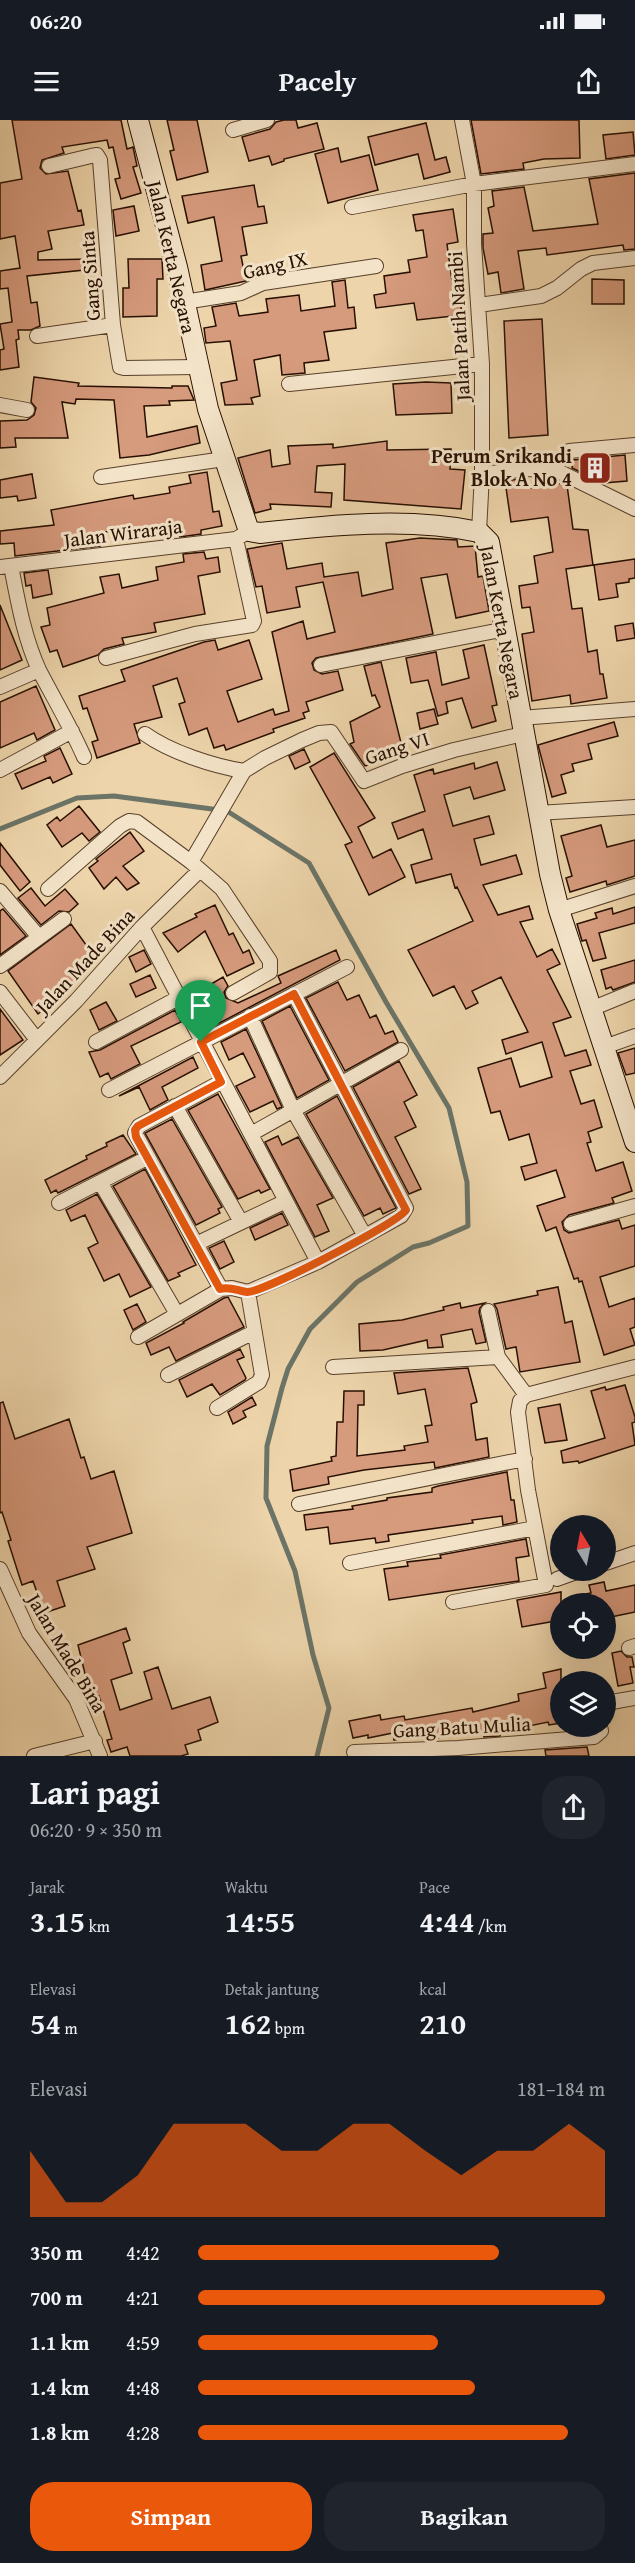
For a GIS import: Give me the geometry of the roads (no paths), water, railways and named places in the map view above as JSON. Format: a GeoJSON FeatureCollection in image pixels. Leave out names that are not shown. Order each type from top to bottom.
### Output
{"type":"FeatureCollection","features":[{"type":"Feature","properties":{"kind":"street","name":"Jalan Kerta Negara"},"geometry":{"type":"LineString","coordinates":[[138,120],[177,267],[197,367],[243,535],[375,525],[452,527],[479,532],[491,549],[538,813],[560,910],[635,1142]]}},
{"type":"Feature","properties":{"kind":"street"},"geometry":{"type":"LineString","coordinates":[[233,130],[267,120]]}},
{"type":"Feature","properties":{"kind":"street","name":"Jalan Patih Nambi"},"geometry":{"type":"LineString","coordinates":[[462,120],[474,184],[474,244],[482,364],[482,474],[479,532]]}},
{"type":"Feature","properties":{"kind":"street","name":"Gang Sinta"},"geometry":{"type":"LineString","coordinates":[[49,166],[95,156],[100,160],[118,361],[124,369],[197,367]]}},
{"type":"Feature","properties":{"kind":"street"},"geometry":{"type":"LineString","coordinates":[[352,207],[474,184],[635,164]]}},
{"type":"Feature","properties":{"kind":"street"},"geometry":{"type":"LineString","coordinates":[[479,305],[541,296],[557,288],[581,269],[593,263],[635,258]]}},
{"type":"Feature","properties":{"kind":"street","name":"Gang IX"},"geometry":{"type":"LineString","coordinates":[[184,302],[241,293],[263,283],[376,266]]}},
{"type":"Feature","properties":{"kind":"street"},"geometry":{"type":"LineString","coordinates":[[37,336],[113,325]]}},
{"type":"Feature","properties":{"kind":"street"},"geometry":{"type":"LineString","coordinates":[[289,384],[482,364]]}},
{"type":"Feature","properties":{"kind":"street"},"geometry":{"type":"LineString","coordinates":[[0,405],[27,410]]}},
{"type":"Feature","properties":{"kind":"street"},"geometry":{"type":"LineString","coordinates":[[553,470],[569,451],[635,445]]}},
{"type":"Feature","properties":{"kind":"street"},"geometry":{"type":"LineString","coordinates":[[101,477],[224,459]]}},
{"type":"Feature","properties":{"kind":"street"},"geometry":{"type":"LineString","coordinates":[[482,474],[529,469],[553,470],[635,509]]}},
{"type":"Feature","properties":{"kind":"street"},"geometry":{"type":"LineString","coordinates":[[106,658],[195,634],[252,625],[254,621],[243,535]]}},
{"type":"Feature","properties":{"kind":"street","name":"Jalan Wiraraja"},"geometry":{"type":"LineString","coordinates":[[6,567],[243,535]]}},
{"type":"Feature","properties":{"kind":"street"},"geometry":{"type":"LineString","coordinates":[[6,567],[39,670],[84,757]]}},
{"type":"Feature","properties":{"kind":"street"},"geometry":{"type":"LineString","coordinates":[[321,664],[506,629]]}},
{"type":"Feature","properties":{"kind":"street"},"geometry":{"type":"LineString","coordinates":[[0,687],[39,670]]}},
{"type":"Feature","properties":{"kind":"street"},"geometry":{"type":"LineString","coordinates":[[522,726],[635,709]]}},
{"type":"Feature","properties":{"kind":"street","name":"Gang VI"},"geometry":{"type":"LineString","coordinates":[[244,771],[264,758],[319,733],[331,732],[364,781],[522,726]]}},
{"type":"Feature","properties":{"kind":"street"},"geometry":{"type":"LineString","coordinates":[[0,770],[72,731]]}},
{"type":"Feature","properties":{"kind":"street"},"geometry":{"type":"LineString","coordinates":[[145,734],[163,745],[229,769],[244,771]]}},
{"type":"Feature","properties":{"kind":"street","name":"Jalan Made Bina"},"geometry":{"type":"LineString","coordinates":[[0,1077],[76,1001],[195,866],[209,831],[244,771]]}},
{"type":"Feature","properties":{"kind":"street"},"geometry":{"type":"LineString","coordinates":[[538,813],[635,807]]}},
{"type":"Feature","properties":{"kind":"street"},"geometry":{"type":"LineString","coordinates":[[48,889],[120,826],[129,821],[137,822],[222,889],[270,961],[270,972],[233,993]]}},
{"type":"Feature","properties":{"kind":"street"},"geometry":{"type":"LineString","coordinates":[[560,910],[635,886]]}},
{"type":"Feature","properties":{"kind":"street"},"geometry":{"type":"LineString","coordinates":[[0,891],[39,937]]}},
{"type":"Feature","properties":{"kind":"street"},"geometry":{"type":"LineString","coordinates":[[0,966],[64,919]]}},
{"type":"Feature","properties":{"kind":"street"},"geometry":{"type":"LineString","coordinates":[[142,927],[180,997],[221,1082],[318,1262]]}},
{"type":"Feature","properties":{"kind":"street"},"geometry":{"type":"LineString","coordinates":[[109,1090],[347,967]]}},
{"type":"Feature","properties":{"kind":"street"},"geometry":{"type":"LineString","coordinates":[[591,1009],[635,991]]}},
{"type":"Feature","properties":{"kind":"street"},"geometry":{"type":"LineString","coordinates":[[0,992],[37,1040]]}},
{"type":"Feature","properties":{"kind":"street"},"geometry":{"type":"LineString","coordinates":[[138,1337],[220,1289],[232,1288],[248,1292],[318,1262],[404,1214],[406,1208],[339,1084],[294,994]]}},
{"type":"Feature","properties":{"kind":"street"},"geometry":{"type":"LineString","coordinates":[[96,1042],[180,997]]}},
{"type":"Feature","properties":{"kind":"street"},"geometry":{"type":"LineString","coordinates":[[250,1016],[293,1110],[365,1236]]}},
{"type":"Feature","properties":{"kind":"street"},"geometry":{"type":"LineString","coordinates":[[604,1047],[635,1036]]}},
{"type":"Feature","properties":{"kind":"street"},"geometry":{"type":"LineString","coordinates":[[251,1134],[401,1050]]}},
{"type":"Feature","properties":{"kind":"street"},"geometry":{"type":"LineString","coordinates":[[220,1289],[136,1137],[136,1128],[221,1082]]}},
{"type":"Feature","properties":{"kind":"street"},"geometry":{"type":"LineString","coordinates":[[175,1106],[241,1222]]}},
{"type":"Feature","properties":{"kind":"street"},"geometry":{"type":"LineString","coordinates":[[59,1203],[147,1158]]}},
{"type":"Feature","properties":{"kind":"street"},"geometry":{"type":"LineString","coordinates":[[100,1182],[177,1314]]}},
{"type":"Feature","properties":{"kind":"street"},"geometry":{"type":"LineString","coordinates":[[196,1244],[286,1201]]}},
{"type":"Feature","properties":{"kind":"street"},"geometry":{"type":"LineString","coordinates":[[571,1224],[635,1206]]}},
{"type":"Feature","properties":{"kind":"street"},"geometry":{"type":"LineString","coordinates":[[217,1408],[259,1382],[262,1375],[248,1292]]}},
{"type":"Feature","properties":{"kind":"street"},"geometry":{"type":"LineString","coordinates":[[489,1311],[498,1357],[526,1395]]}},
{"type":"Feature","properties":{"kind":"street"},"geometry":{"type":"LineString","coordinates":[[168,1376],[254,1332]]}},
{"type":"Feature","properties":{"kind":"street"},"geometry":{"type":"LineString","coordinates":[[333,1367],[498,1357]]}},
{"type":"Feature","properties":{"kind":"street"},"geometry":{"type":"LineString","coordinates":[[453,1602],[546,1585],[518,1412],[520,1401],[526,1395],[635,1366]]}},
{"type":"Feature","properties":{"kind":"street"},"geometry":{"type":"LineString","coordinates":[[299,1504],[525,1459]]}},
{"type":"Feature","properties":{"kind":"street"},"geometry":{"type":"LineString","coordinates":[[350,1563],[535,1528]]}},
{"type":"Feature","properties":{"kind":"street"},"geometry":{"type":"LineString","coordinates":[[616,1560],[635,1553]]}},
{"type":"Feature","properties":{"kind":"street","name":"Jalan Made Bina"},"geometry":{"type":"LineString","coordinates":[[0,1569],[29,1633],[76,1699],[100,1756]]}},
{"type":"Feature","properties":{"kind":"street"},"geometry":{"type":"LineString","coordinates":[[616,1701],[635,1698]]}},
{"type":"Feature","properties":{"kind":"street","name":"Gang Batu Mulia"},"geometry":{"type":"LineString","coordinates":[[354,1752],[459,1748],[594,1737]]}},
{"type":"Feature","properties":{"kind":"street"},"geometry":{"type":"LineString","coordinates":[[34,1756],[95,1741]]}},
{"type":"Feature","properties":{"kind":"waterway"},"geometry":{"type":"LineString","coordinates":[[0,829],[77,798],[114,796],[227,811],[309,863],[386,1002],[449,1108],[467,1182],[468,1226],[429,1243],[413,1247],[357,1282],[310,1329],[288,1369],[267,1446],[266,1498],[295,1571],[313,1655],[329,1708],[317,1756]]}},
{"type":"Feature","properties":{"kind":"place","name":"Perum Srikandi Blok A No 4"},"geometry":{"type":"Point","coordinates":[595,468]}}]}
